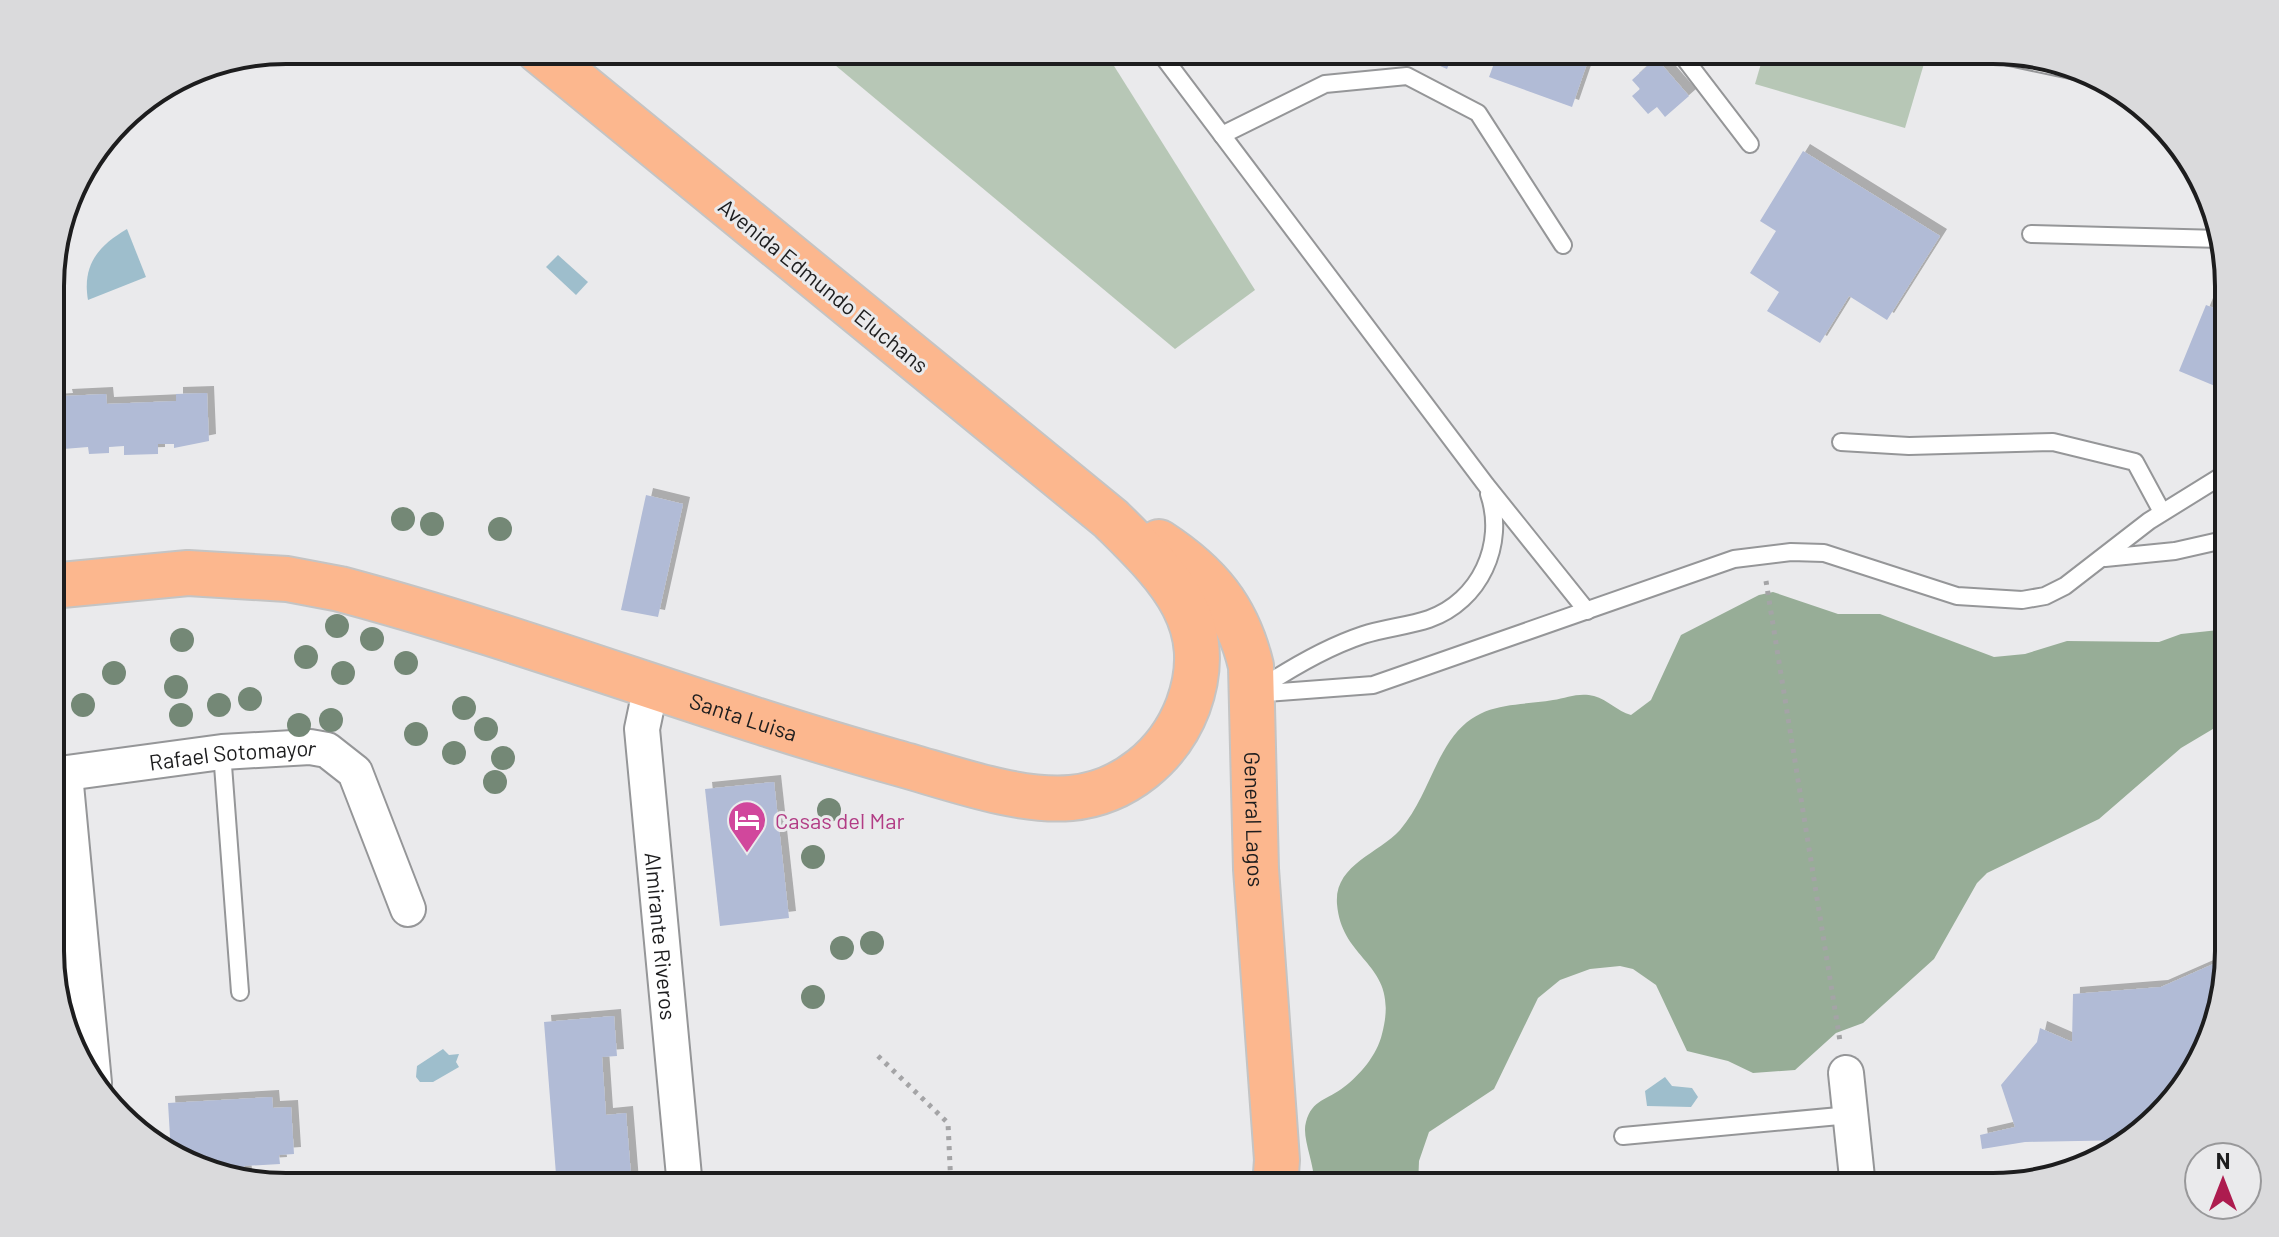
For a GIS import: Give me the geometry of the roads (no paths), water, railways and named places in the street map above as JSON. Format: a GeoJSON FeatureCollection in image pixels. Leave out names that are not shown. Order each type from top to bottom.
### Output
{"type":"FeatureCollection","features":[{"type":"Feature","properties":{"kind":"main road","name":"Avenida Edmundo Eluchans"},"geometry":{"type":"LineString","coordinates":[[555,64],[1111,519]]}},
{"type":"Feature","properties":{"kind":"main road","name":"General Lagos"},"geometry":{"type":"LineString","coordinates":[[1111,519],[1166,546],[1216,589],[1244,637],[1253,694],[1256,869],[1276,1173]]}},
{"type":"Feature","properties":{"kind":"main road","name":"Santa Luisa"},"geometry":{"type":"LineString","coordinates":[[64,585],[188,573],[287,579],[392,603],[854,751],[973,783],[1048,799],[1094,794],[1116,786],[1154,759],[1181,723],[1195,668],[1188,614],[1167,575],[1111,519]]}},
{"type":"Feature","properties":{"kind":"main road"},"geometry":{"type":"LineString","coordinates":[[1181,723],[1253,694]]}},
{"type":"Feature","properties":{"kind":"street","name":"Almirante Riveros"},"geometry":{"type":"LineString","coordinates":[[651,686],[642,729],[684,1173]]}},
{"type":"Feature","properties":{"kind":"street","name":"Rafael Sotomayor"},"geometry":{"type":"LineString","coordinates":[[64,773],[222,752],[310,747],[327,750],[345,761],[355,772],[408,909]]}},
{"type":"Feature","properties":{"kind":"street"},"geometry":{"type":"LineString","coordinates":[[64,826],[91,1056]]}},
{"type":"Feature","properties":{"kind":"street"},"geometry":{"type":"LineString","coordinates":[[1846,1073],[1856,1173]]}},
{"type":"Feature","properties":{"kind":"lane"},"geometry":{"type":"LineString","coordinates":[[1169,64],[1486,485],[1587,611]]}},
{"type":"Feature","properties":{"kind":"lane"},"geometry":{"type":"LineString","coordinates":[[1689,64],[1750,144]]}},
{"type":"Feature","properties":{"kind":"lane"},"geometry":{"type":"LineString","coordinates":[[1222,135],[1325,84],[1407,76],[1478,113],[1563,245]]}},
{"type":"Feature","properties":{"kind":"lane"},"geometry":{"type":"LineString","coordinates":[[2031,234],[2210,239]]}},
{"type":"Feature","properties":{"kind":"lane"},"geometry":{"type":"LineString","coordinates":[[1841,442],[1909,446],[2053,442],[2135,462],[2162,512]]}},
{"type":"Feature","properties":{"kind":"lane"},"geometry":{"type":"LineString","coordinates":[[1253,694],[1373,685],[1734,559],[1762,555],[1824,553],[1857,560],[1919,585],[1957,596],[1997,600],[2045,596],[2105,558],[2162,512],[2215,480]]}},
{"type":"Feature","properties":{"kind":"lane"},"geometry":{"type":"LineString","coordinates":[[1253,694],[1294,666],[1363,635],[1430,619],[1461,600],[1479,579],[1492,550],[1493,506],[1486,485]]}},
{"type":"Feature","properties":{"kind":"lane"},"geometry":{"type":"LineString","coordinates":[[2105,558],[2175,551],[2215,542]]}},
{"type":"Feature","properties":{"kind":"lane"},"geometry":{"type":"LineString","coordinates":[[222,752],[240,992]]}},
{"type":"Feature","properties":{"kind":"lane"},"geometry":{"type":"LineString","coordinates":[[1623,1136],[1850,1115]]}},
{"type":"Feature","properties":{"kind":"water"},"geometry":{"type":"Polygon","coordinates":[[[127,229],[146,277],[88,300],[87,277],[94,258],[108,242],[127,229]]]}},
{"type":"Feature","properties":{"kind":"water"},"geometry":{"type":"Polygon","coordinates":[[[558,255],[588,282],[576,295],[546,267],[558,255]]]}},
{"type":"Feature","properties":{"kind":"water"},"geometry":{"type":"Polygon","coordinates":[[[443,1049],[449,1055],[459,1054],[456,1062],[459,1067],[433,1082],[420,1082],[416,1077],[417,1066],[443,1049]]]}},
{"type":"Feature","properties":{"kind":"water"},"geometry":{"type":"Polygon","coordinates":[[[1665,1077],[1672,1086],[1692,1088],[1698,1097],[1691,1107],[1647,1106],[1645,1091],[1665,1077]]]}},
{"type":"Feature","properties":{"kind":"place","name":"Casas del Mar"},"geometry":{"type":"Point","coordinates":[747,854]}}]}
